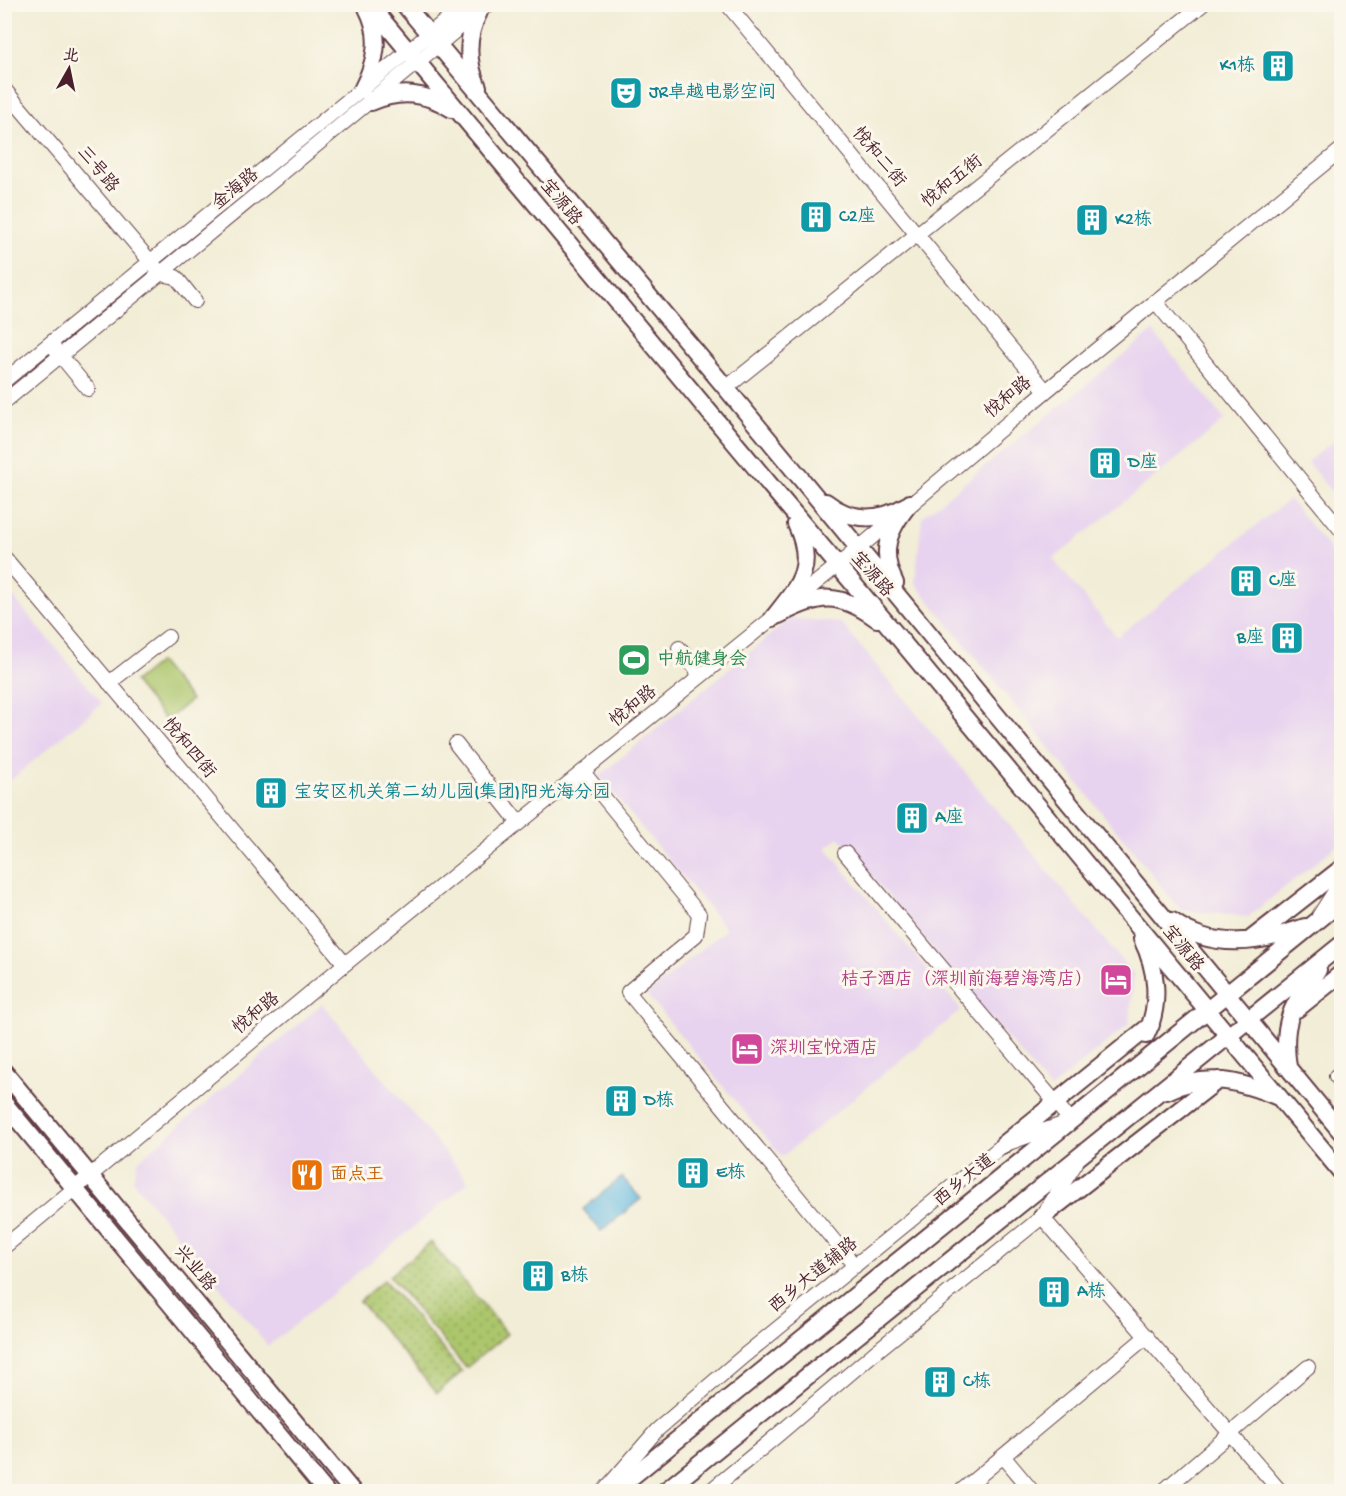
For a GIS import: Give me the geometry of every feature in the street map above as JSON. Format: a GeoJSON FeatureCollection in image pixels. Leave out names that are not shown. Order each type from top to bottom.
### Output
{"type":"FeatureCollection","features":[{"type":"Feature","properties":{"kind":"main road","name":"宝源路"},"geometry":{"type":"LineString","coordinates":[[367,4],[414,57],[894,632],[1341,1173]]}},
{"type":"Feature","properties":{"kind":"main road"},"geometry":{"type":"LineString","coordinates":[[367,4],[374,26],[375,52],[367,96],[420,94],[435,99],[451,109],[472,128]]}},
{"type":"Feature","properties":{"kind":"main road","name":"宝源路"},"geometry":{"type":"LineString","coordinates":[[404,4],[726,387],[1228,993],[1341,1133]]}},
{"type":"Feature","properties":{"kind":"main road"},"geometry":{"type":"LineString","coordinates":[[478,7],[471,31],[469,55],[473,77],[485,101]]}},
{"type":"Feature","properties":{"kind":"main road"},"geometry":{"type":"LineString","coordinates":[[810,489],[844,513],[871,519],[896,512],[910,503]]}},
{"type":"Feature","properties":{"kind":"main road"},"geometry":{"type":"LineString","coordinates":[[773,618],[800,580],[805,565],[806,551],[803,539],[780,497]]}},
{"type":"Feature","properties":{"kind":"main road"},"geometry":{"type":"LineString","coordinates":[[910,503],[891,530],[886,556],[888,568],[896,586],[920,622]]}},
{"type":"Feature","properties":{"kind":"main road"},"geometry":{"type":"LineString","coordinates":[[773,618],[814,599],[828,598],[855,606],[894,632]]}},
{"type":"Feature","properties":{"kind":"main road"},"geometry":{"type":"LineString","coordinates":[[1248,941],[1341,868]]}},
{"type":"Feature","properties":{"kind":"main road"},"geometry":{"type":"LineString","coordinates":[[1149,899],[1174,923],[1190,932],[1229,943],[1293,932],[1314,924]]}},
{"type":"Feature","properties":{"kind":"main road","name":"西乡大道"},"geometry":{"type":"LineString","coordinates":[[614,1491],[1341,901]]}},
{"type":"Feature","properties":{"kind":"main road"},"geometry":{"type":"LineString","coordinates":[[1116,1083],[1133,1059],[1150,1025],[1156,990],[1146,948],[1130,916]]}},
{"type":"Feature","properties":{"kind":"main road"},"geometry":{"type":"LineString","coordinates":[[1288,1068],[1286,1041],[1290,1015],[1305,988],[1340,945]]}},
{"type":"Feature","properties":{"kind":"main road"},"geometry":{"type":"LineString","coordinates":[[664,1491],[1340,945]]}},
{"type":"Feature","properties":{"kind":"main road"},"geometry":{"type":"LineString","coordinates":[[1290,1015],[1341,974]]}},
{"type":"Feature","properties":{"kind":"main road"},"geometry":{"type":"LineString","coordinates":[[1003,1145],[1150,1025]]}},
{"type":"Feature","properties":{"kind":"main road","name":"兴业路"},"geometry":{"type":"LineString","coordinates":[[4,1072],[353,1491]]}},
{"type":"Feature","properties":{"kind":"main road"},"geometry":{"type":"LineString","coordinates":[[1143,1104],[1170,1089],[1187,1083],[1218,1080],[1236,1082],[1281,1098]]}},
{"type":"Feature","properties":{"kind":"main road"},"geometry":{"type":"LineString","coordinates":[[1042,1217],[1218,1080]]}},
{"type":"Feature","properties":{"kind":"main road"},"geometry":{"type":"LineString","coordinates":[[4,1103],[326,1491]]}},
{"type":"Feature","properties":{"kind":"main road"},"geometry":{"type":"LineString","coordinates":[[1301,1124],[1299,1112],[1304,1106],[1311,1103],[1321,1108]]}},
{"type":"Feature","properties":{"kind":"street","name":"悦和二街"},"geometry":{"type":"LineString","coordinates":[[728,4],[1046,391]]}},
{"type":"Feature","properties":{"kind":"street","name":"悦和五街"},"geometry":{"type":"LineString","coordinates":[[726,387],[1203,4]]}},
{"type":"Feature","properties":{"kind":"street","name":"金海路"},"geometry":{"type":"LineString","coordinates":[[4,402],[161,274],[434,40],[478,7]]}},
{"type":"Feature","properties":{"kind":"street","name":"三号路"},"geometry":{"type":"LineString","coordinates":[[4,89],[161,274],[176,277],[195,301]]}},
{"type":"Feature","properties":{"kind":"street","name":"金海路"},"geometry":{"type":"LineString","coordinates":[[4,381],[151,262],[367,96]]}},
{"type":"Feature","properties":{"kind":"street","name":"悦和路"},"geometry":{"type":"LineString","coordinates":[[4,1247],[345,964],[859,548],[910,503],[1341,149]]}},
{"type":"Feature","properties":{"kind":"street"},"geometry":{"type":"LineString","coordinates":[[1155,301],[1341,531]]}},
{"type":"Feature","properties":{"kind":"street"},"geometry":{"type":"LineString","coordinates":[[51,343],[88,389]]}},
{"type":"Feature","properties":{"kind":"street","name":"悦和四街"},"geometry":{"type":"LineString","coordinates":[[4,557],[345,964]]}},
{"type":"Feature","properties":{"kind":"street"},"geometry":{"type":"LineString","coordinates":[[109,683],[168,637]]}},
{"type":"Feature","properties":{"kind":"street"},"geometry":{"type":"LineString","coordinates":[[679,648],[701,676]]}},
{"type":"Feature","properties":{"kind":"street"},"geometry":{"type":"LineString","coordinates":[[456,744],[519,823]]}},
{"type":"Feature","properties":{"kind":"street"},"geometry":{"type":"LineString","coordinates":[[583,772],[699,914],[696,935],[628,992],[855,1266]]}},
{"type":"Feature","properties":{"kind":"street"},"geometry":{"type":"LineString","coordinates":[[844,853],[1071,1121]]}},
{"type":"Feature","properties":{"kind":"street"},"geometry":{"type":"LineString","coordinates":[[1314,924],[1341,880]]}},
{"type":"Feature","properties":{"kind":"street"},"geometry":{"type":"LineString","coordinates":[[1341,1072],[1336,1076],[1341,1083]]}},
{"type":"Feature","properties":{"kind":"street","name":"西乡大道辅路"},"geometry":{"type":"LineString","coordinates":[[603,1491],[657,1430],[1003,1145],[1071,1121]]}},
{"type":"Feature","properties":{"kind":"street"},"geometry":{"type":"LineString","coordinates":[[709,1491],[1042,1217],[1081,1155]]}},
{"type":"Feature","properties":{"kind":"street"},"geometry":{"type":"LineString","coordinates":[[1042,1217],[1281,1491]]}},
{"type":"Feature","properties":{"kind":"street"},"geometry":{"type":"LineString","coordinates":[[960,1491],[1147,1335]]}},
{"type":"Feature","properties":{"kind":"street"},"geometry":{"type":"LineString","coordinates":[[1162,1491],[1308,1367]]}},
{"type":"Feature","properties":{"kind":"street"},"geometry":{"type":"LineString","coordinates":[[1003,1456],[1033,1491]]}},
{"type":"Feature","properties":{"kind":"shaded area"},"geometry":{"type":"Polygon","coordinates":[[[1153,331],[1225,420],[1053,559],[1117,637],[1289,499],[1341,563],[1341,842],[1248,917],[1181,910],[915,583],[922,517],[1153,331]]]}},
{"type":"Feature","properties":{"kind":"shaded area"},"geometry":{"type":"Polygon","coordinates":[[[1341,435],[1341,504],[1307,462],[1341,435]]]}},
{"type":"Feature","properties":{"kind":"shaded area"},"geometry":{"type":"Polygon","coordinates":[[[4,586],[102,703],[5,785],[4,785],[4,586]]]}},
{"type":"Feature","properties":{"kind":"shaded area"},"geometry":{"type":"Polygon","coordinates":[[[791,618],[841,623],[1134,975],[1129,1024],[1050,1089],[839,837],[826,848],[961,1010],[782,1157],[647,995],[726,929],[599,776],[791,618]]]}},
{"type":"Feature","properties":{"kind":"shaded area"},"geometry":{"type":"Polygon","coordinates":[[[322,1004],[469,1182],[268,1346],[133,1181],[138,1161],[322,1004]]]}},
{"type":"Feature","properties":{"kind":"green space"},"geometry":{"type":"Polygon","coordinates":[[[159,662],[191,700],[166,721],[134,682],[159,662]]]}},
{"type":"Feature","properties":{"kind":"green space"},"geometry":{"type":"Polygon","coordinates":[[[431,1242],[507,1334],[466,1368],[389,1276],[431,1242]]]}},
{"type":"Feature","properties":{"kind":"green space"},"geometry":{"type":"Polygon","coordinates":[[[384,1280],[462,1372],[437,1393],[359,1301],[384,1280]]]}},
{"type":"Feature","properties":{"kind":"water"},"geometry":{"type":"Polygon","coordinates":[[[622,1177],[641,1199],[601,1231],[583,1209],[622,1177]]]}},
{"type":"Feature","properties":{"kind":"place","name":"K1栋"},"geometry":{"type":"Point","coordinates":[1278,66]}},
{"type":"Feature","properties":{"kind":"place","name":"JR卓越电影空间"},"geometry":{"type":"Point","coordinates":[626,93]}},
{"type":"Feature","properties":{"kind":"place","name":"C2座"},"geometry":{"type":"Point","coordinates":[816,217]}},
{"type":"Feature","properties":{"kind":"place","name":"K2栋"},"geometry":{"type":"Point","coordinates":[1092,220]}},
{"type":"Feature","properties":{"kind":"place","name":"D座"},"geometry":{"type":"Point","coordinates":[1105,463]}},
{"type":"Feature","properties":{"kind":"place","name":"C座"},"geometry":{"type":"Point","coordinates":[1246,581]}},
{"type":"Feature","properties":{"kind":"place","name":"B座"},"geometry":{"type":"Point","coordinates":[1287,638]}},
{"type":"Feature","properties":{"kind":"place","name":"中航健身会"},"geometry":{"type":"Point","coordinates":[634,660]}},
{"type":"Feature","properties":{"kind":"place","name":"宝安区机关第二幼儿园(集团)阳光海分园"},"geometry":{"type":"Point","coordinates":[271,793]}},
{"type":"Feature","properties":{"kind":"place","name":"A座"},"geometry":{"type":"Point","coordinates":[912,818]}},
{"type":"Feature","properties":{"kind":"place","name":"桔子酒店（深圳前海碧海湾店）"},"geometry":{"type":"Point","coordinates":[1116,980]}},
{"type":"Feature","properties":{"kind":"place","name":"深圳宝悦酒店"},"geometry":{"type":"Point","coordinates":[747,1049]}},
{"type":"Feature","properties":{"kind":"place","name":"D栋"},"geometry":{"type":"Point","coordinates":[621,1101]}},
{"type":"Feature","properties":{"kind":"place","name":"E栋"},"geometry":{"type":"Point","coordinates":[693,1173]}},
{"type":"Feature","properties":{"kind":"place","name":"面点王"},"geometry":{"type":"Point","coordinates":[307,1175]}},
{"type":"Feature","properties":{"kind":"place","name":"B栋"},"geometry":{"type":"Point","coordinates":[538,1276]}},
{"type":"Feature","properties":{"kind":"place","name":"A栋"},"geometry":{"type":"Point","coordinates":[1054,1292]}},
{"type":"Feature","properties":{"kind":"place","name":"C栋"},"geometry":{"type":"Point","coordinates":[940,1382]}}]}
